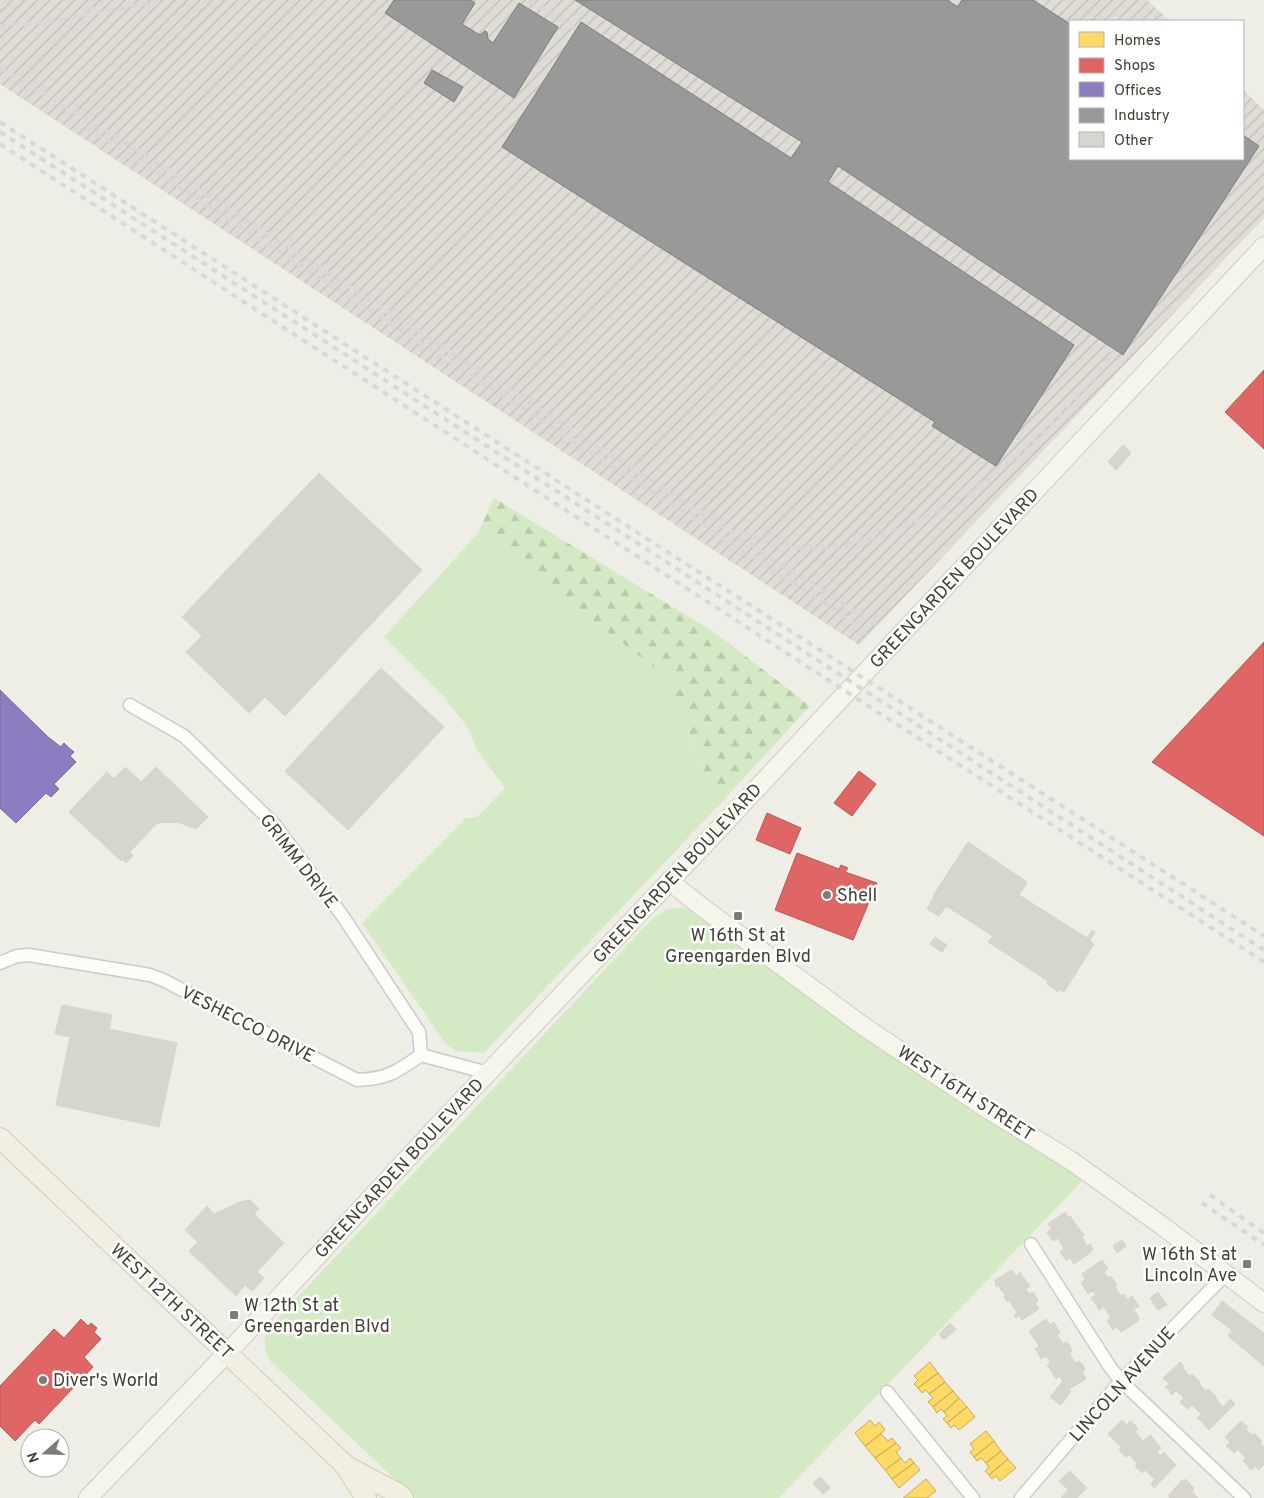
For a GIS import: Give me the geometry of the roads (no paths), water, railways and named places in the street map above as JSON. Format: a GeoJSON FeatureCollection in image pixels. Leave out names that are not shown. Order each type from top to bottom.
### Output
{"type":"FeatureCollection","features":[{"type":"Feature","properties":{"kind":"main road","name":"WEST 12TH STREET"},"geometry":{"type":"LineString","coordinates":[[0,1138],[344,1464],[366,1498]]}},
{"type":"Feature","properties":{"kind":"main road","name":"WEST 12TH STREET"},"geometry":{"type":"LineString","coordinates":[[344,1464],[403,1498]]}},
{"type":"Feature","properties":{"kind":"street","name":"GREENGARDEN BOULEVARD"},"geometry":{"type":"LineString","coordinates":[[91,1497],[1264,246]]}},
{"type":"Feature","properties":{"kind":"street","name":"GRIMM DRIVE"},"geometry":{"type":"LineString","coordinates":[[130,706],[184,736],[275,825],[344,918],[419,1032],[422,1055]]}},
{"type":"Feature","properties":{"kind":"street","name":"WEST 16TH STREET"},"geometry":{"type":"LineString","coordinates":[[669,881],[863,1026],[984,1107],[1070,1160],[1264,1303]]}},
{"type":"Feature","properties":{"kind":"street","name":"VESHECCO DRIVE"},"geometry":{"type":"LineString","coordinates":[[0,963],[17,956],[29,955],[150,975],[172,984],[356,1080],[376,1079],[396,1072],[422,1055]]}},
{"type":"Feature","properties":{"kind":"street"},"geometry":{"type":"LineString","coordinates":[[422,1055],[488,1073]]}},
{"type":"Feature","properties":{"kind":"street"},"geometry":{"type":"LineString","coordinates":[[1031,1244],[1110,1367],[1121,1381],[1244,1498]]}},
{"type":"Feature","properties":{"kind":"street","name":"LINCOLN AVENUE"},"geometry":{"type":"LineString","coordinates":[[1021,1498],[1121,1381],[1226,1274]]}},
{"type":"Feature","properties":{"kind":"street"},"geometry":{"type":"LineString","coordinates":[[887,1392],[973,1498]]}},
{"type":"Feature","properties":{"kind":"railway"},"geometry":{"type":"LineString","coordinates":[[87,9],[111,0]]}},
{"type":"Feature","properties":{"kind":"railway"},"geometry":{"type":"LineString","coordinates":[[0,26],[63,19],[166,0]]}},
{"type":"Feature","properties":{"kind":"railway"},"geometry":{"type":"LineString","coordinates":[[529,0],[577,30]]}},
{"type":"Feature","properties":{"kind":"railway"},"geometry":{"type":"LineString","coordinates":[[0,68],[126,143],[880,628]]}},
{"type":"Feature","properties":{"kind":"railway"},"geometry":{"type":"LineString","coordinates":[[0,122],[1264,936]]}},
{"type":"Feature","properties":{"kind":"railway"},"geometry":{"type":"LineString","coordinates":[[86,127],[834,609],[871,636]]}},
{"type":"Feature","properties":{"kind":"railway"},"geometry":{"type":"LineString","coordinates":[[0,132],[1264,950]]}},
{"type":"Feature","properties":{"kind":"railway"},"geometry":{"type":"LineString","coordinates":[[0,144],[1264,962]]}},
{"type":"Feature","properties":{"kind":"railway"},"geometry":{"type":"LineString","coordinates":[[740,532],[787,546],[800,548],[837,547],[888,533],[938,511],[977,487],[1013,460],[1084,391],[1100,371],[1113,349]]}},
{"type":"Feature","properties":{"kind":"railway"},"geometry":{"type":"LineString","coordinates":[[1210,1195],[1264,1233]]}},
{"type":"Feature","properties":{"kind":"railway"},"geometry":{"type":"LineString","coordinates":[[1202,1203],[1264,1245]]}},
{"type":"Feature","properties":{"kind":"place","name":"Shell"},"geometry":{"type":"Point","coordinates":[827,895]}},
{"type":"Feature","properties":{"kind":"place","name":"W 16th St at Greengarden Blvd"},"geometry":{"type":"Point","coordinates":[738,916]}},
{"type":"Feature","properties":{"kind":"place","name":"W 16th St at Lincoln Ave"},"geometry":{"type":"Point","coordinates":[1247,1264]}},
{"type":"Feature","properties":{"kind":"place","name":"W 12th St at Greengarden Blvd"},"geometry":{"type":"Point","coordinates":[234,1315]}},
{"type":"Feature","properties":{"kind":"place","name":"Diver's World"},"geometry":{"type":"Point","coordinates":[43,1380]}}]}
